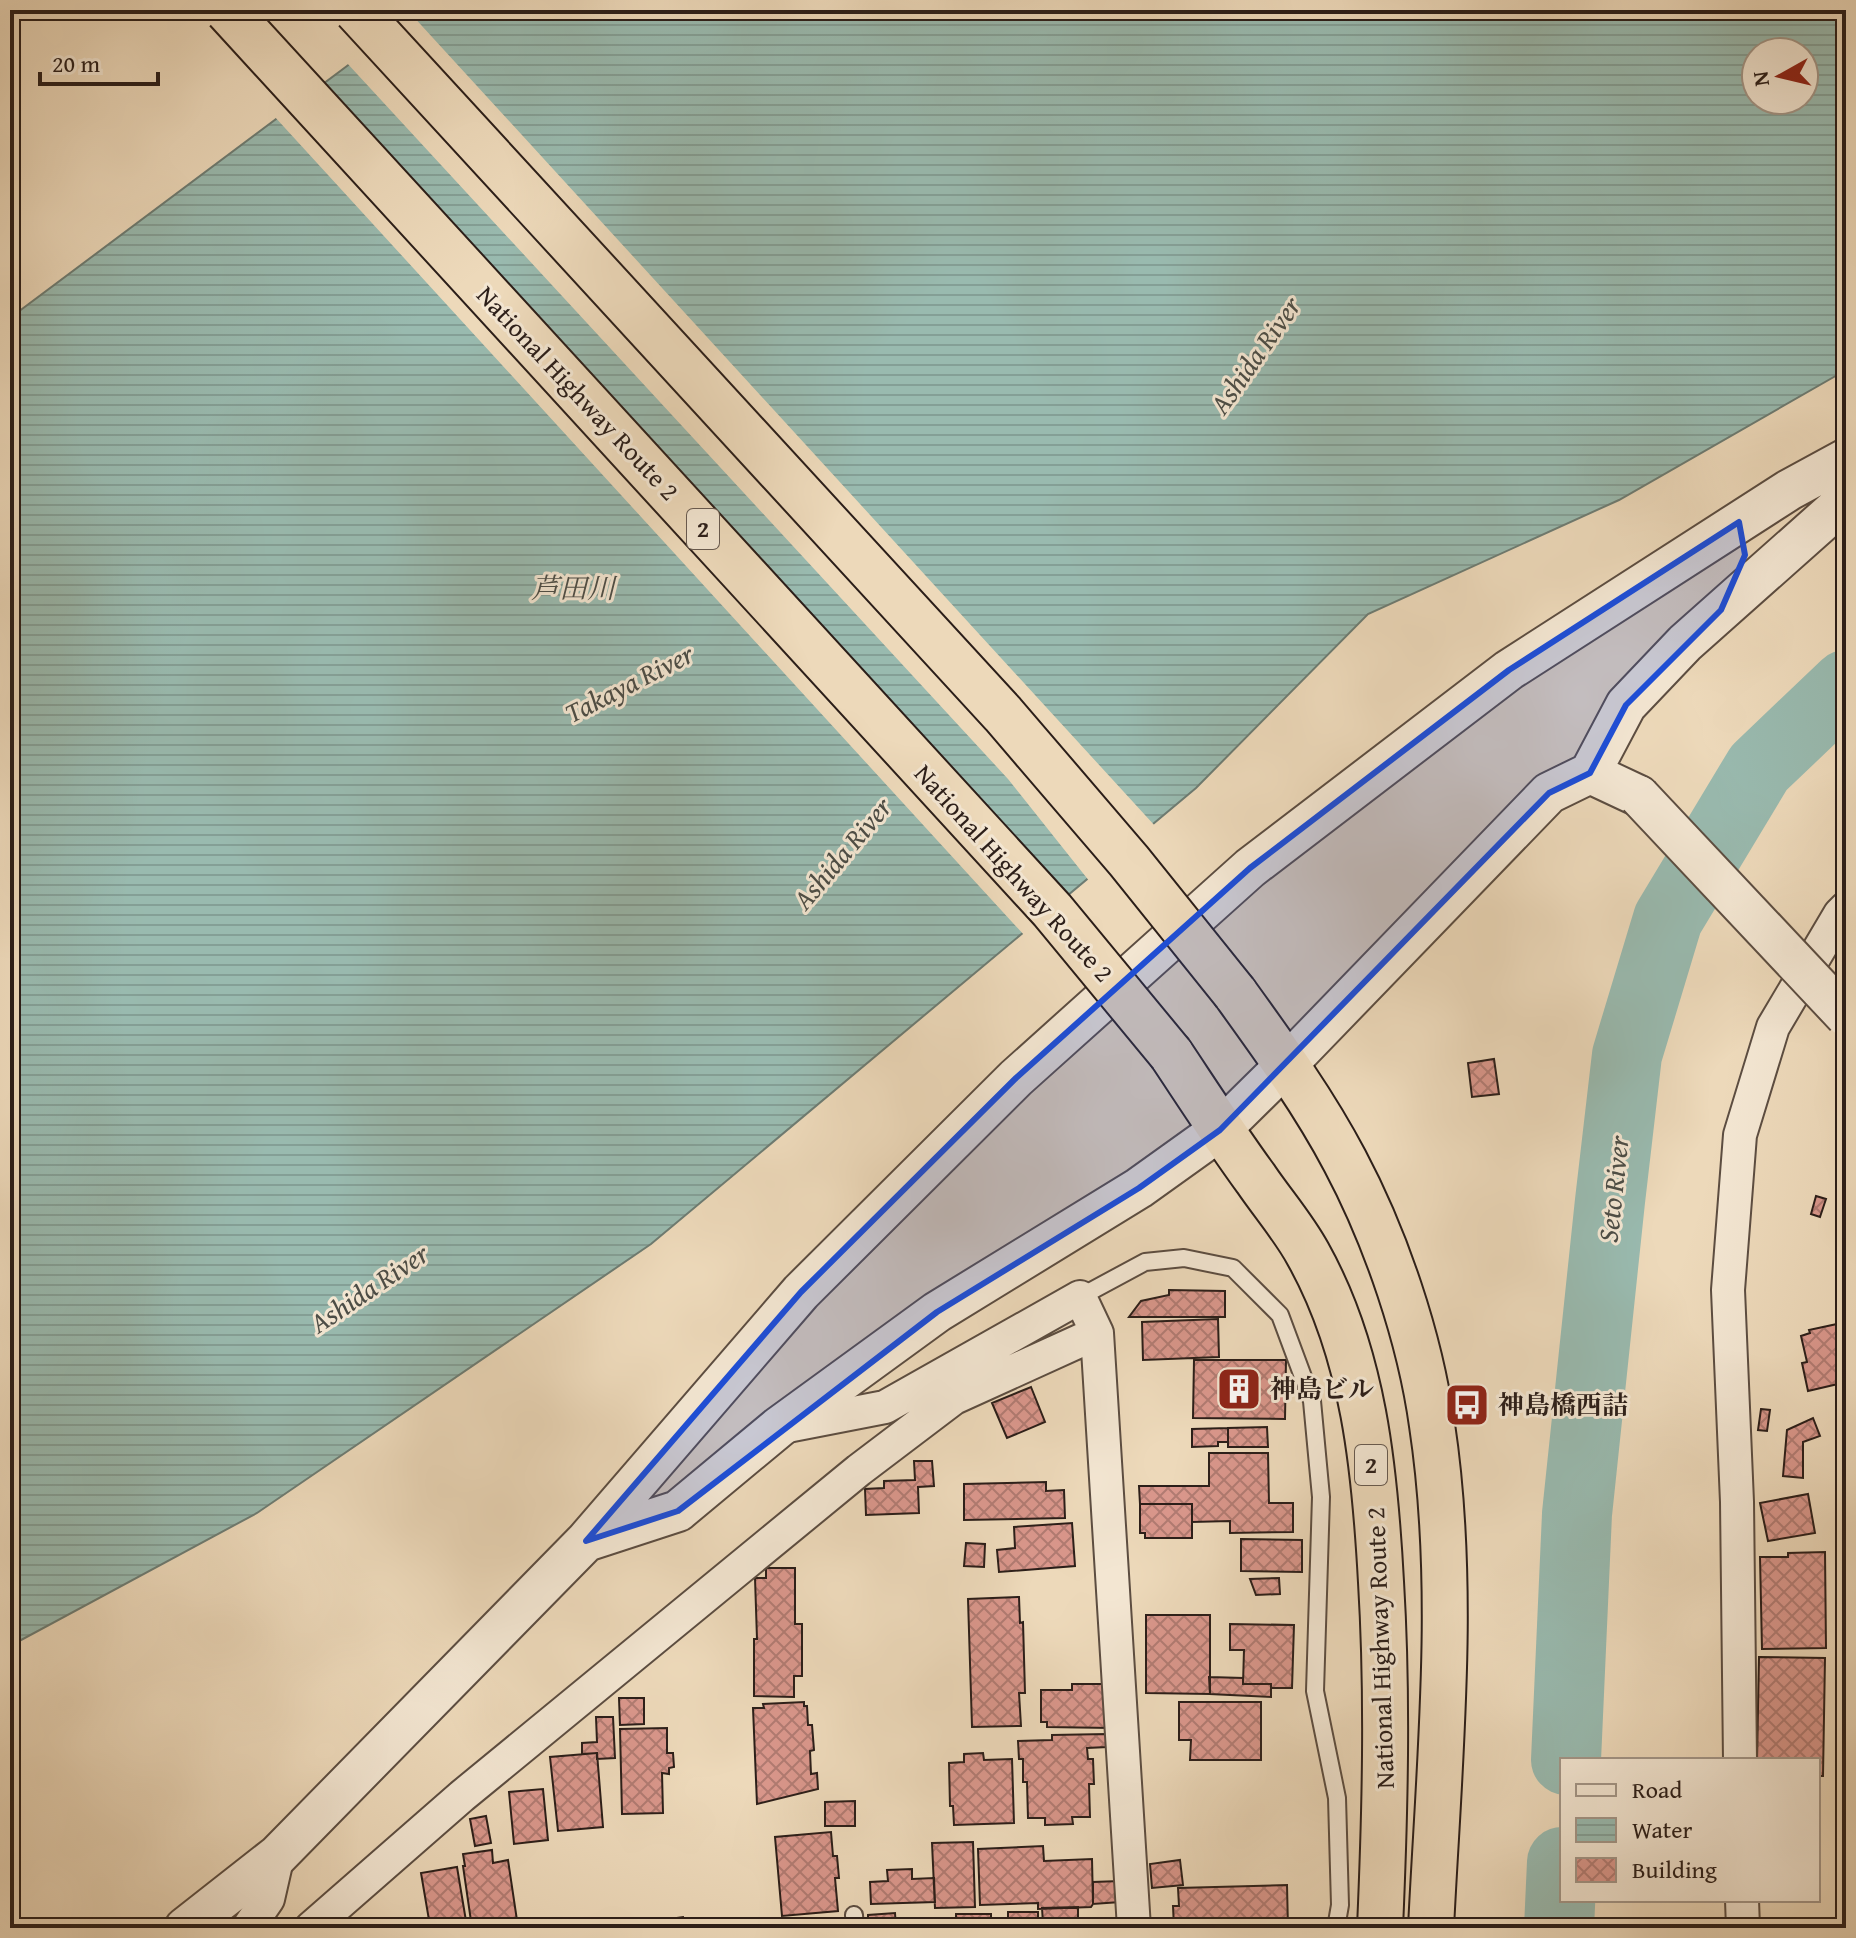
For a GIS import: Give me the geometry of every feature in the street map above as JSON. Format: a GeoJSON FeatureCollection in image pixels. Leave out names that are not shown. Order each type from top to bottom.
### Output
{"type":"FeatureCollection","features":[{"type":"Feature","properties":{"kind":"highway","name":"National Highway Route 2"},"geometry":{"type":"LineString","coordinates":[[227,10],[1052,910],[1171,1054],[1220,1130],[1308,1252],[1341,1325],[1363,1409],[1377,1506],[1384,1638],[1384,1825],[1380,1928]]}},
{"type":"Feature","properties":{"kind":"highway","name":"National Highway Route 2"},"geometry":{"type":"LineString","coordinates":[[356,10],[1003,714],[1129,861],[1235,993],[1286,1065],[1345,1161],[1384,1246],[1412,1330],[1432,1423],[1442,1519],[1444,1656],[1431,1928]]}},
{"type":"Feature","properties":{"kind":"street"},"geometry":{"type":"LineString","coordinates":[[185,1928],[278,1855],[586,1541],[801,1292],[1016,1078],[1250,868],[1509,670],[1789,490],[1846,459]]}},
{"type":"Feature","properties":{"kind":"street"},"geometry":{"type":"LineString","coordinates":[[586,1541],[678,1511],[779,1427],[937,1312],[1139,1188],[1220,1130],[1549,793],[1590,773],[1626,705],[1685,643],[1846,500]]}},
{"type":"Feature","properties":{"kind":"street"},"geometry":{"type":"LineString","coordinates":[[1721,610],[1745,555],[1739,522]]}},
{"type":"Feature","properties":{"kind":"street"},"geometry":{"type":"LineString","coordinates":[[1590,773],[1639,796],[1846,1016]]}},
{"type":"Feature","properties":{"kind":"street"},"geometry":{"type":"LineString","coordinates":[[1740,1758],[1737,1502],[1728,1290],[1740,1135],[1773,1027],[1846,908]]}},
{"type":"Feature","properties":{"kind":"street"},"geometry":{"type":"LineString","coordinates":[[779,1427],[885,1407],[1080,1297],[1097,1333],[1134,1928]]}},
{"type":"Feature","properties":{"kind":"street"},"geometry":{"type":"LineString","coordinates":[[311,1928],[474,1786],[859,1470],[954,1398],[1097,1333]]}},
{"type":"Feature","properties":{"kind":"street"},"geometry":{"type":"LineString","coordinates":[[248,1928],[268,1899],[278,1855]]}},
{"type":"Feature","properties":{"kind":"street"},"geometry":{"type":"LineString","coordinates":[[1742,1902],[1743,1928]]}},
{"type":"Feature","properties":{"kind":"lane"},"geometry":{"type":"LineString","coordinates":[[1080,1297],[1145,1262],[1184,1258],[1233,1268],[1280,1315],[1312,1401],[1319,1470],[1321,1497],[1315,1691],[1337,1798],[1340,1905],[1336,1928]]}},
{"type":"Feature","properties":{"kind":"highlighted area"},"geometry":{"type":"Polygon","coordinates":[[[1739,522],[1745,555],[1721,610],[1626,705],[1590,773],[1549,793],[1220,1130],[1139,1188],[937,1312],[678,1511],[586,1541],[801,1292],[1016,1078],[1250,868],[1509,670],[1739,522]]]}},
{"type":"Feature","properties":{"kind":"water","name":"芦田川"},"geometry":{"type":"Polygon","coordinates":[[[422,10],[1846,10],[1846,370],[1619,500],[1368,614],[1196,788],[651,1244],[257,1513],[10,1646],[10,318],[422,10]]]}},
{"type":"Feature","properties":{"kind":"pier"},"geometry":{"type":"Polygon","coordinates":[[[411,14],[1156,827],[1090,882],[1008,779],[346,62],[411,14]]]}},
{"type":"Feature","properties":{"kind":"pier"},"geometry":{"type":"Polygon","coordinates":[[[322,80],[1072,897],[1025,936],[990,898],[274,116],[322,80]]]}},
{"type":"Feature","properties":{"kind":"building"},"geometry":{"type":"Polygon","coordinates":[[[1494,1059],[1499,1094],[1472,1097],[1468,1063],[1494,1059]]]}},
{"type":"Feature","properties":{"kind":"building"},"geometry":{"type":"Polygon","coordinates":[[[1816,1196],[1826,1199],[1820,1217],[1811,1214],[1816,1196]]]}},
{"type":"Feature","properties":{"kind":"building"},"geometry":{"type":"Polygon","coordinates":[[[1169,1290],[1225,1291],[1225,1317],[1129,1317],[1141,1301],[1169,1295],[1169,1290]]]}},
{"type":"Feature","properties":{"kind":"building"},"geometry":{"type":"Polygon","coordinates":[[[1218,1319],[1219,1357],[1143,1360],[1142,1322],[1218,1319]]]}},
{"type":"Feature","properties":{"kind":"building"},"geometry":{"type":"Polygon","coordinates":[[[1837,1324],[1838,1329],[1843,1328],[1846,1334],[1846,1395],[1841,1396],[1838,1384],[1808,1391],[1802,1363],[1807,1362],[1801,1336],[1810,1333],[1809,1330],[1837,1324]]]}},
{"type":"Feature","properties":{"kind":"building","name":"神島ビル"},"geometry":{"type":"Polygon","coordinates":[[[1194,1360],[1286,1360],[1285,1419],[1193,1418],[1194,1360]]]}},
{"type":"Feature","properties":{"kind":"building"},"geometry":{"type":"Polygon","coordinates":[[[1031,1387],[1045,1422],[1007,1438],[992,1403],[1031,1387]]]}},
{"type":"Feature","properties":{"kind":"building"},"geometry":{"type":"Polygon","coordinates":[[[1761,1409],[1770,1410],[1767,1431],[1758,1430],[1761,1409]]]}},
{"type":"Feature","properties":{"kind":"building"},"geometry":{"type":"Polygon","coordinates":[[[1813,1418],[1820,1436],[1803,1442],[1803,1478],[1783,1476],[1787,1430],[1813,1418]]]}},
{"type":"Feature","properties":{"kind":"building"},"geometry":{"type":"Polygon","coordinates":[[[1267,1427],[1268,1447],[1228,1447],[1228,1428],[1267,1427]]]}},
{"type":"Feature","properties":{"kind":"building"},"geometry":{"type":"Polygon","coordinates":[[[1228,1428],[1228,1442],[1218,1442],[1218,1446],[1192,1447],[1192,1429],[1228,1428]]]}},
{"type":"Feature","properties":{"kind":"building"},"geometry":{"type":"Polygon","coordinates":[[[1209,1453],[1268,1453],[1269,1503],[1293,1503],[1293,1532],[1230,1533],[1230,1521],[1192,1522],[1192,1504],[1140,1504],[1139,1486],[1209,1486],[1209,1453]]]}},
{"type":"Feature","properties":{"kind":"building"},"geometry":{"type":"Polygon","coordinates":[[[914,1461],[932,1461],[934,1486],[918,1487],[919,1513],[866,1515],[865,1489],[884,1488],[884,1481],[915,1480],[914,1461]]]}},
{"type":"Feature","properties":{"kind":"building"},"geometry":{"type":"Polygon","coordinates":[[[1046,1482],[1046,1491],[1064,1490],[1065,1518],[964,1520],[964,1484],[1046,1482]]]}},
{"type":"Feature","properties":{"kind":"building"},"geometry":{"type":"Polygon","coordinates":[[[1808,1494],[1815,1533],[1768,1541],[1760,1503],[1808,1494]]]}},
{"type":"Feature","properties":{"kind":"building"},"geometry":{"type":"Polygon","coordinates":[[[1140,1504],[1192,1504],[1192,1538],[1145,1538],[1145,1533],[1140,1533],[1140,1504]]]}},
{"type":"Feature","properties":{"kind":"building"},"geometry":{"type":"Polygon","coordinates":[[[1072,1523],[1075,1566],[999,1572],[997,1550],[1015,1548],[1014,1527],[1072,1523]]]}},
{"type":"Feature","properties":{"kind":"building"},"geometry":{"type":"Polygon","coordinates":[[[1241,1539],[1302,1540],[1302,1572],[1241,1571],[1241,1539]]]}},
{"type":"Feature","properties":{"kind":"building"},"geometry":{"type":"Polygon","coordinates":[[[966,1543],[985,1544],[984,1567],[964,1566],[966,1543]]]}},
{"type":"Feature","properties":{"kind":"building"},"geometry":{"type":"Polygon","coordinates":[[[1825,1552],[1826,1648],[1762,1649],[1760,1557],[1825,1552]]]}},
{"type":"Feature","properties":{"kind":"building"},"geometry":{"type":"Polygon","coordinates":[[[766,1568],[795,1568],[795,1624],[802,1624],[802,1676],[794,1676],[794,1697],[754,1696],[754,1639],[757,1639],[755,1578],[766,1578],[766,1568]]]}},
{"type":"Feature","properties":{"kind":"building"},"geometry":{"type":"Polygon","coordinates":[[[1279,1578],[1280,1594],[1256,1595],[1250,1579],[1279,1578]]]}},
{"type":"Feature","properties":{"kind":"building"},"geometry":{"type":"Polygon","coordinates":[[[1019,1597],[1020,1623],[1023,1622],[1025,1693],[1019,1693],[1021,1726],[972,1727],[968,1599],[1019,1597]]]}},
{"type":"Feature","properties":{"kind":"building"},"geometry":{"type":"Polygon","coordinates":[[[1146,1615],[1210,1615],[1210,1694],[1146,1693],[1146,1615]]]}},
{"type":"Feature","properties":{"kind":"building"},"geometry":{"type":"Polygon","coordinates":[[[1230,1624],[1294,1625],[1292,1688],[1243,1684],[1244,1650],[1230,1650],[1230,1624]]]}},
{"type":"Feature","properties":{"kind":"building"},"geometry":{"type":"Polygon","coordinates":[[[1759,1657],[1825,1658],[1823,1776],[1820,1776],[1820,1758],[1757,1758],[1759,1657]]]}},
{"type":"Feature","properties":{"kind":"building"},"geometry":{"type":"Polygon","coordinates":[[[1209,1677],[1243,1678],[1243,1684],[1271,1684],[1271,1697],[1210,1694],[1209,1677]]]}},
{"type":"Feature","properties":{"kind":"building"},"geometry":{"type":"Polygon","coordinates":[[[1072,1684],[1111,1684],[1111,1728],[1047,1727],[1047,1722],[1041,1722],[1041,1690],[1072,1690],[1072,1684]]]}},
{"type":"Feature","properties":{"kind":"building"},"geometry":{"type":"Polygon","coordinates":[[[619,1698],[644,1698],[644,1724],[620,1725],[619,1698]]]}},
{"type":"Feature","properties":{"kind":"building"},"geometry":{"type":"Polygon","coordinates":[[[804,1702],[808,1725],[812,1725],[814,1750],[810,1751],[811,1774],[817,1773],[818,1789],[757,1804],[753,1708],[764,1708],[763,1704],[804,1702]]]}},
{"type":"Feature","properties":{"kind":"building"},"geometry":{"type":"Polygon","coordinates":[[[1179,1702],[1261,1702],[1261,1760],[1190,1760],[1191,1740],[1179,1740],[1179,1702]]]}},
{"type":"Feature","properties":{"kind":"building"},"geometry":{"type":"Polygon","coordinates":[[[596,1717],[613,1717],[615,1758],[597,1759],[597,1753],[582,1754],[582,1743],[597,1742],[596,1717]]]}},
{"type":"Feature","properties":{"kind":"building"},"geometry":{"type":"Polygon","coordinates":[[[667,1728],[667,1753],[673,1753],[674,1767],[669,1768],[669,1774],[662,1773],[663,1813],[622,1814],[620,1729],[667,1728]]]}},
{"type":"Feature","properties":{"kind":"building"},"geometry":{"type":"Polygon","coordinates":[[[1107,1734],[1107,1747],[1087,1748],[1088,1759],[1093,1759],[1094,1784],[1089,1784],[1090,1817],[1072,1817],[1073,1824],[1045,1825],[1045,1818],[1028,1818],[1027,1782],[1023,1782],[1023,1759],[1019,1759],[1018,1741],[1052,1740],[1052,1735],[1107,1734]]]}},
{"type":"Feature","properties":{"kind":"building"},"geometry":{"type":"Polygon","coordinates":[[[597,1753],[603,1827],[558,1831],[550,1757],[597,1753]]]}},
{"type":"Feature","properties":{"kind":"building"},"geometry":{"type":"Polygon","coordinates":[[[983,1753],[984,1760],[1012,1759],[1014,1823],[954,1825],[953,1806],[950,1806],[949,1763],[964,1762],[964,1754],[983,1753]]]}},
{"type":"Feature","properties":{"kind":"building"},"geometry":{"type":"Polygon","coordinates":[[[543,1789],[548,1840],[514,1844],[509,1792],[543,1789]]]}},
{"type":"Feature","properties":{"kind":"building"},"geometry":{"type":"Polygon","coordinates":[[[855,1801],[855,1826],[825,1826],[825,1802],[855,1801]]]}},
{"type":"Feature","properties":{"kind":"building"},"geometry":{"type":"Polygon","coordinates":[[[486,1816],[491,1843],[475,1846],[470,1819],[486,1816]]]}},
{"type":"Feature","properties":{"kind":"building"},"geometry":{"type":"Polygon","coordinates":[[[831,1832],[839,1878],[835,1878],[838,1911],[782,1916],[775,1837],[831,1832]]]}},
{"type":"Feature","properties":{"kind":"building"},"geometry":{"type":"Polygon","coordinates":[[[973,1842],[975,1907],[935,1908],[932,1843],[973,1842]]]}},
{"type":"Feature","properties":{"kind":"building"},"geometry":{"type":"Polygon","coordinates":[[[1043,1846],[1044,1861],[1092,1859],[1091,1907],[1038,1909],[1038,1903],[980,1905],[978,1849],[1043,1846]]]}},
{"type":"Feature","properties":{"kind":"building"},"geometry":{"type":"Polygon","coordinates":[[[492,1850],[493,1863],[508,1860],[518,1927],[472,1928],[463,1854],[492,1850]]]}},
{"type":"Feature","properties":{"kind":"building"},"geometry":{"type":"Polygon","coordinates":[[[1180,1860],[1183,1885],[1152,1888],[1150,1864],[1180,1860]]]}},
{"type":"Feature","properties":{"kind":"building"},"geometry":{"type":"Polygon","coordinates":[[[457,1867],[466,1921],[430,1926],[421,1873],[457,1867]]]}},
{"type":"Feature","properties":{"kind":"building"},"geometry":{"type":"Polygon","coordinates":[[[912,1869],[912,1879],[934,1878],[935,1902],[871,1904],[870,1882],[888,1881],[887,1870],[912,1869]]]}},
{"type":"Feature","properties":{"kind":"building"},"geometry":{"type":"Polygon","coordinates":[[[1120,1881],[1120,1902],[1093,1904],[1093,1882],[1120,1881]]]}},
{"type":"Feature","properties":{"kind":"building"},"geometry":{"type":"Polygon","coordinates":[[[1287,1885],[1288,1928],[1174,1928],[1173,1906],[1179,1906],[1178,1888],[1287,1885]]]}},
{"type":"Feature","properties":{"kind":"building"},"geometry":{"type":"Polygon","coordinates":[[[1078,1907],[1078,1921],[1043,1923],[1042,1908],[1078,1907]]]}},
{"type":"Feature","properties":{"kind":"building"},"geometry":{"type":"Polygon","coordinates":[[[1008,1912],[1038,1912],[1038,1928],[1008,1928],[1008,1912]]]}},
{"type":"Feature","properties":{"kind":"building"},"geometry":{"type":"Polygon","coordinates":[[[895,1913],[896,1928],[868,1928],[868,1915],[895,1913]]]}},
{"type":"Feature","properties":{"kind":"building"},"geometry":{"type":"Polygon","coordinates":[[[956,1914],[991,1914],[991,1928],[956,1928],[956,1914]]]}},
{"type":"Feature","properties":{"kind":"building"},"geometry":{"type":"Polygon","coordinates":[[[683,1917],[685,1928],[656,1928],[654,1921],[683,1917]]]}},
{"type":"Feature","properties":{"kind":"building"},"geometry":{"type":"Polygon","coordinates":[[[838,1918],[839,1928],[783,1928],[782,1923],[838,1918]]]}},
{"type":"Feature","properties":{"kind":"waterway","name":"Seto River"},"geometry":{"type":"LineString","coordinates":[[1566,1758],[1577,1514],[1627,1055],[1668,919],[1759,768],[1846,685]]}},
{"type":"Feature","properties":{"kind":"waterway","name":"Seto River"},"geometry":{"type":"LineString","coordinates":[[1559,1928],[1560,1902]]}},
{"type":"Feature","properties":{"kind":"place","name":"神島ビル"},"geometry":{"type":"Point","coordinates":[1239,1389]}},
{"type":"Feature","properties":{"kind":"place","name":"神島橋西詰"},"geometry":{"type":"Point","coordinates":[1467,1405]}},
{"type":"Feature","properties":{"kind":"water label","name":"Ashida River"},"geometry":{"type":"Point","coordinates":[1255,355]}},
{"type":"Feature","properties":{"kind":"water label","name":"Takaya River"},"geometry":{"type":"Point","coordinates":[629,683]}},
{"type":"Feature","properties":{"kind":"water label","name":"Ashida River"},"geometry":{"type":"Point","coordinates":[842,853]}},
{"type":"Feature","properties":{"kind":"water label","name":"Ashida River"},"geometry":{"type":"Point","coordinates":[369,1288]}}]}
